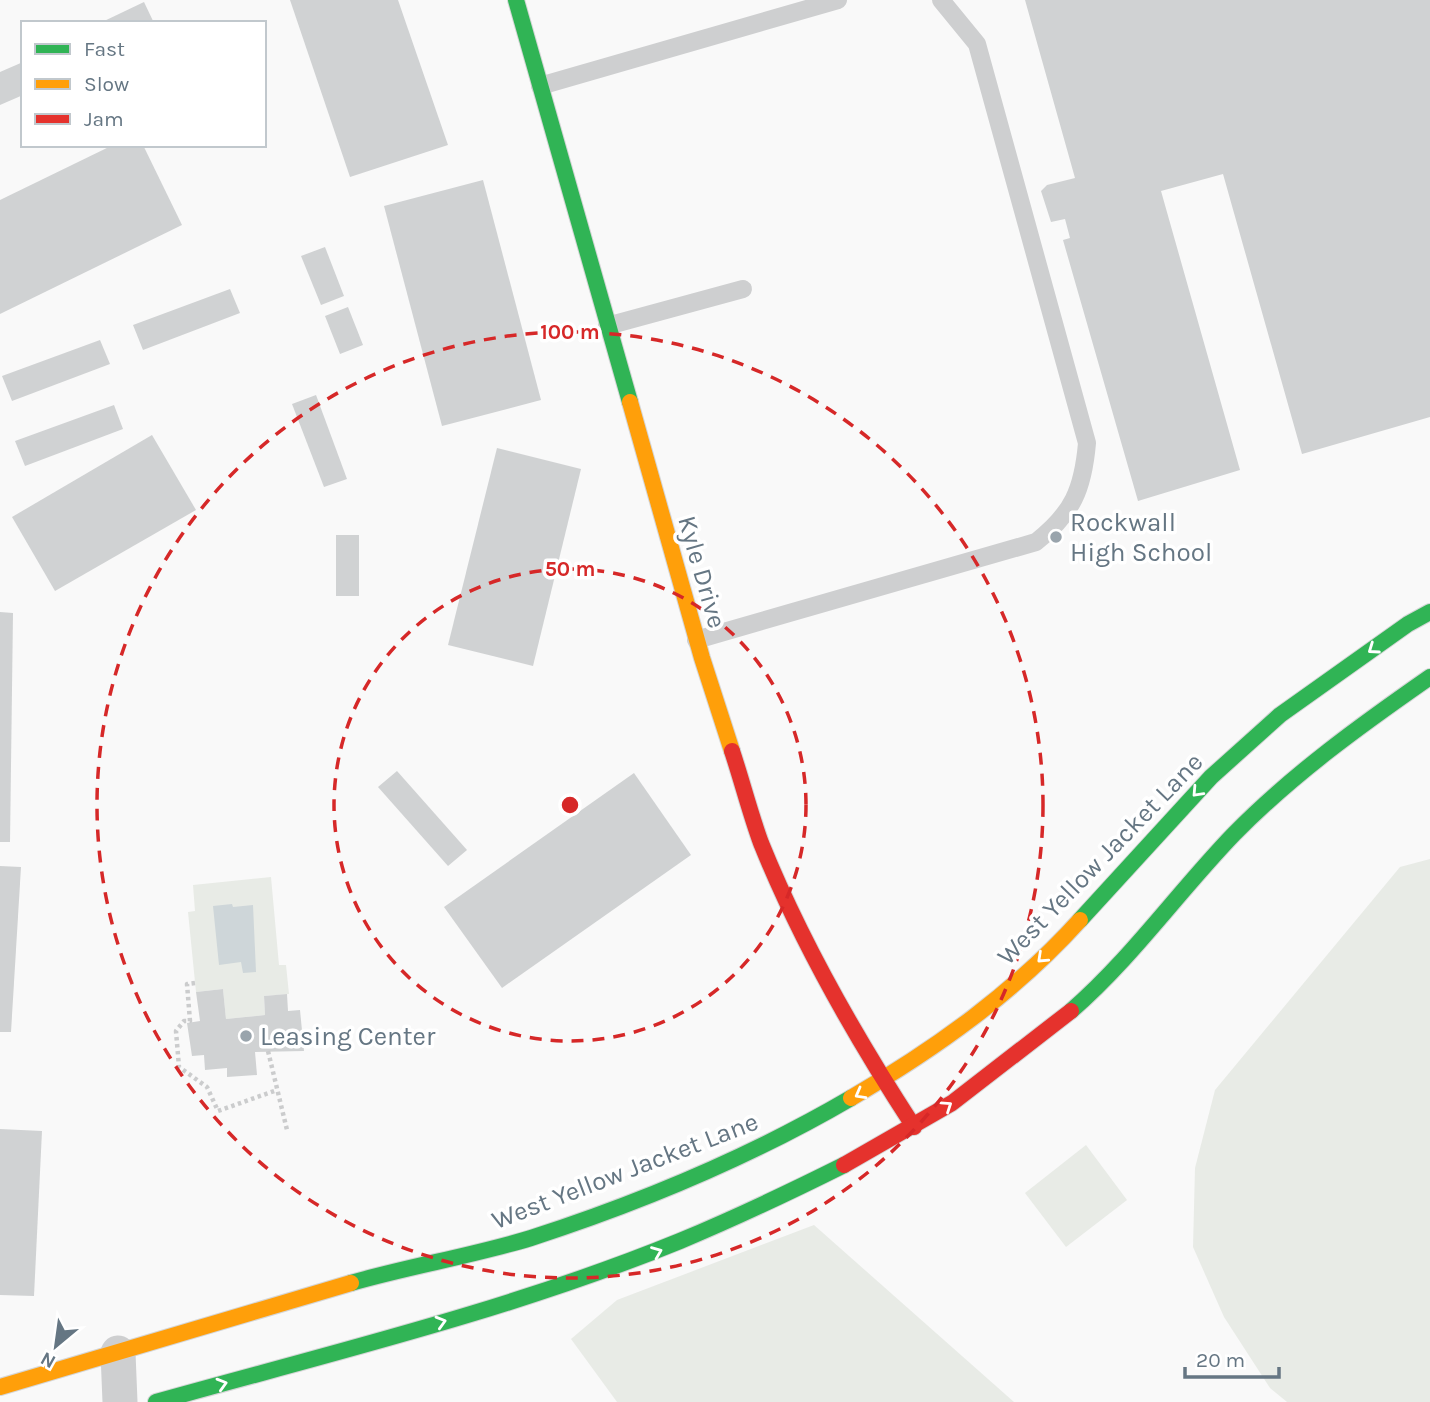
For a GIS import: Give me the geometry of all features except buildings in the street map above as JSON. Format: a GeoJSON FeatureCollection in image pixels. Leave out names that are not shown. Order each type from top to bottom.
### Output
{"type":"FeatureCollection","features":[{"type":"Feature","properties":{"kind":"street","name":"Kyle Drive"},"geometry":{"type":"LineString","coordinates":[[516,0],[696,640],[761,842],[805,940],[884,1081],[914,1127]]}},
{"type":"Feature","properties":{"kind":"street","name":"West Yellow Jacket Lane"},"geometry":{"type":"LineString","coordinates":[[0,1387],[390,1272],[530,1238],[712,1170],[779,1140],[884,1081],[991,1005],[1047,953],[1211,776],[1280,715],[1408,624],[1430,612]]}},
{"type":"Feature","properties":{"kind":"street"},"geometry":{"type":"LineString","coordinates":[[156,1402],[492,1307],[627,1264],[739,1217],[914,1127],[967,1093],[1112,972],[1237,831],[1339,739],[1430,677]]}},
{"type":"Feature","properties":{"kind":"street"},"geometry":{"type":"LineString","coordinates":[[118,1353],[120,1402]]}},
{"type":"Feature","properties":{"kind":"lane"},"geometry":{"type":"LineString","coordinates":[[540,86],[838,0]]}},
{"type":"Feature","properties":{"kind":"lane"},"geometry":{"type":"LineString","coordinates":[[696,640],[1036,542],[1054,527],[1072,505],[1084,479],[1087,443],[976,44],[941,0]]}},
{"type":"Feature","properties":{"kind":"lane"},"geometry":{"type":"LineString","coordinates":[[607,326],[743,289]]}},
{"type":"Feature","properties":{"kind":"path"},"geometry":{"type":"LineString","coordinates":[[195,983],[187,984],[190,1021],[184,1021],[176,1031],[179,1067],[207,1087],[218,1111],[277,1090]]}},
{"type":"Feature","properties":{"kind":"path"},"geometry":{"type":"LineString","coordinates":[[268,1051],[287,1130]]}},
{"type":"Feature","properties":{"kind":"shaded area"},"geometry":{"type":"Polygon","coordinates":[[[1430,859],[1430,1402],[1287,1402],[1270,1388],[1224,1317],[1193,1247],[1195,1168],[1215,1090],[1400,867],[1430,859]]]}},
{"type":"Feature","properties":{"kind":"shaded area"},"geometry":{"type":"Polygon","coordinates":[[[271,877],[279,965],[286,965],[289,994],[264,996],[265,1015],[226,1019],[223,989],[196,992],[188,912],[195,911],[193,885],[271,877]]]}},
{"type":"Feature","properties":{"kind":"shaded area"},"geometry":{"type":"Polygon","coordinates":[[[232,904],[233,907],[253,905],[256,972],[243,973],[241,962],[219,965],[213,906],[232,904]]]}},
{"type":"Feature","properties":{"kind":"shaded area"},"geometry":{"type":"Polygon","coordinates":[[[1086,1145],[1127,1200],[1066,1247],[1025,1193],[1086,1145]]]}},
{"type":"Feature","properties":{"kind":"shaded area"},"geometry":{"type":"Polygon","coordinates":[[[814,1225],[1014,1402],[617,1402],[571,1339],[617,1300],[814,1225]]]}},
{"type":"Feature","properties":{"kind":"traffic: fast"},"geometry":{"type":"LineString","coordinates":[[516,0],[630,402]]}},
{"type":"Feature","properties":{"kind":"traffic: fast"},"geometry":{"type":"LineString","coordinates":[[1080,920],[1211,777],[1280,715],[1408,624],[1430,612]]}},
{"type":"Feature","properties":{"kind":"traffic: fast"},"geometry":{"type":"LineString","coordinates":[[1071,1011],[1135,947],[1213,856],[1257,812],[1328,751],[1430,677]]}},
{"type":"Feature","properties":{"kind":"traffic: fast"},"geometry":{"type":"LineString","coordinates":[[351,1283],[531,1238],[614,1209],[735,1159],[851,1098]]}},
{"type":"Feature","properties":{"kind":"traffic: fast"},"geometry":{"type":"LineString","coordinates":[[156,1402],[420,1329],[616,1266],[680,1241],[844,1165]]}},
{"type":"Feature","properties":{"kind":"traffic: slow"},"geometry":{"type":"LineString","coordinates":[[630,402],[702,658],[732,751]]}},
{"type":"Feature","properties":{"kind":"traffic: slow"},"geometry":{"type":"LineString","coordinates":[[851,1098],[913,1060],[972,1018],[1028,972],[1080,920]]}},
{"type":"Feature","properties":{"kind":"traffic: slow"},"geometry":{"type":"LineString","coordinates":[[0,1387],[351,1283]]}},
{"type":"Feature","properties":{"kind":"traffic: jam"},"geometry":{"type":"LineString","coordinates":[[732,751],[761,843],[794,917],[851,1024],[914,1127]]}},
{"type":"Feature","properties":{"kind":"traffic: jam"},"geometry":{"type":"LineString","coordinates":[[844,1165],[952,1103],[1071,1011]]}},
{"type":"Feature","properties":{"kind":"place","name":"Rockwall High School"},"geometry":{"type":"Point","coordinates":[1056,537]}},
{"type":"Feature","properties":{"kind":"place","name":"Leasing Center"},"geometry":{"type":"Point","coordinates":[246,1036]}}]}
